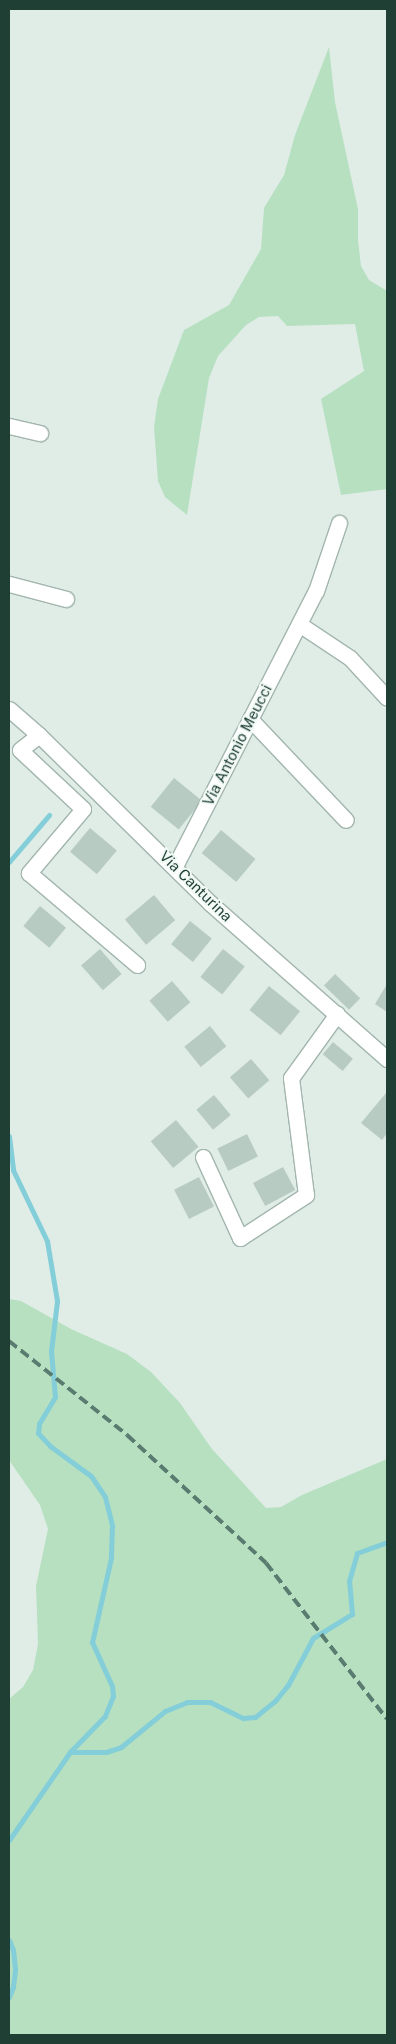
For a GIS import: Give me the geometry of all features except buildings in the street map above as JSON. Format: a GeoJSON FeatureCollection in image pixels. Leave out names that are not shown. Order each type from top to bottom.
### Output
{"type":"FeatureCollection","features":[{"type":"Feature","properties":{"kind":"street"},"geometry":{"type":"LineString","coordinates":[[9,426],[40,433]]}},
{"type":"Feature","properties":{"kind":"street","name":"Via Antonio Meucci"},"geometry":{"type":"LineString","coordinates":[[175,866],[316,591],[339,523]]}},
{"type":"Feature","properties":{"kind":"street"},"geometry":{"type":"LineString","coordinates":[[9,584],[66,599]]}},
{"type":"Feature","properties":{"kind":"street"},"geometry":{"type":"LineString","coordinates":[[299,624],[350,658],[387,698]]}},
{"type":"Feature","properties":{"kind":"street","name":"Via Canturina"},"geometry":{"type":"LineString","coordinates":[[12,717],[39,735],[175,866],[210,903],[387,1059]]}},
{"type":"Feature","properties":{"kind":"street"},"geometry":{"type":"LineString","coordinates":[[250,718],[346,820]]}},
{"type":"Feature","properties":{"kind":"street"},"geometry":{"type":"LineString","coordinates":[[39,735],[20,750],[83,809],[29,872],[137,965]]}},
{"type":"Feature","properties":{"kind":"street"},"geometry":{"type":"LineString","coordinates":[[202,1157],[240,1238],[306,1195],[291,1078],[337,1014]]}},
{"type":"Feature","properties":{"kind":"green space"},"geometry":{"type":"Polygon","coordinates":[[[329,47],[335,102],[358,209],[358,240],[361,266],[369,280],[387,291],[387,489],[341,495],[321,399],[364,371],[355,324],[287,326],[278,316],[259,317],[246,325],[218,356],[209,378],[187,515],[165,497],[158,481],[154,427],[158,399],[184,330],[229,305],[261,249],[264,208],[284,175],[295,135],[329,47]]]}},
{"type":"Feature","properties":{"kind":"green space"},"geometry":{"type":"Polygon","coordinates":[[[9,1299],[21,1301],[71,1329],[127,1354],[151,1372],[180,1403],[212,1449],[266,1508],[281,1507],[302,1495],[387,1459],[387,2035],[9,2035],[9,1699],[23,1687],[33,1670],[38,1644],[36,1586],[48,1529],[40,1505],[9,1460],[9,1299]]]}},
{"type":"Feature","properties":{"kind":"waterway"},"geometry":{"type":"LineString","coordinates":[[9,862],[49,815]]}},
{"type":"Feature","properties":{"kind":"waterway"},"geometry":{"type":"LineString","coordinates":[[9,1136],[13,1170],[47,1241],[57,1301],[51,1351],[55,1397],[39,1424],[38,1433],[50,1446],[91,1476],[105,1497],[112,1526],[111,1558],[92,1642],[112,1686],[113,1696],[105,1716],[70,1752],[9,1840]]}},
{"type":"Feature","properties":{"kind":"waterway"},"geometry":{"type":"LineString","coordinates":[[70,1752],[106,1752],[121,1747],[165,1711],[187,1702],[210,1702],[243,1718],[255,1717],[275,1701],[288,1685],[313,1638],[352,1614],[349,1581],[357,1553],[387,1542]]}},
{"type":"Feature","properties":{"kind":"waterway"},"geometry":{"type":"LineString","coordinates":[[9,1940],[13,1950],[15,1970],[13,1987],[9,1997]]}},
{"type":"Feature","properties":{"kind":"railway"},"geometry":{"type":"LineString","coordinates":[[9,1341],[127,1435],[266,1563],[387,1719]]}}]}
